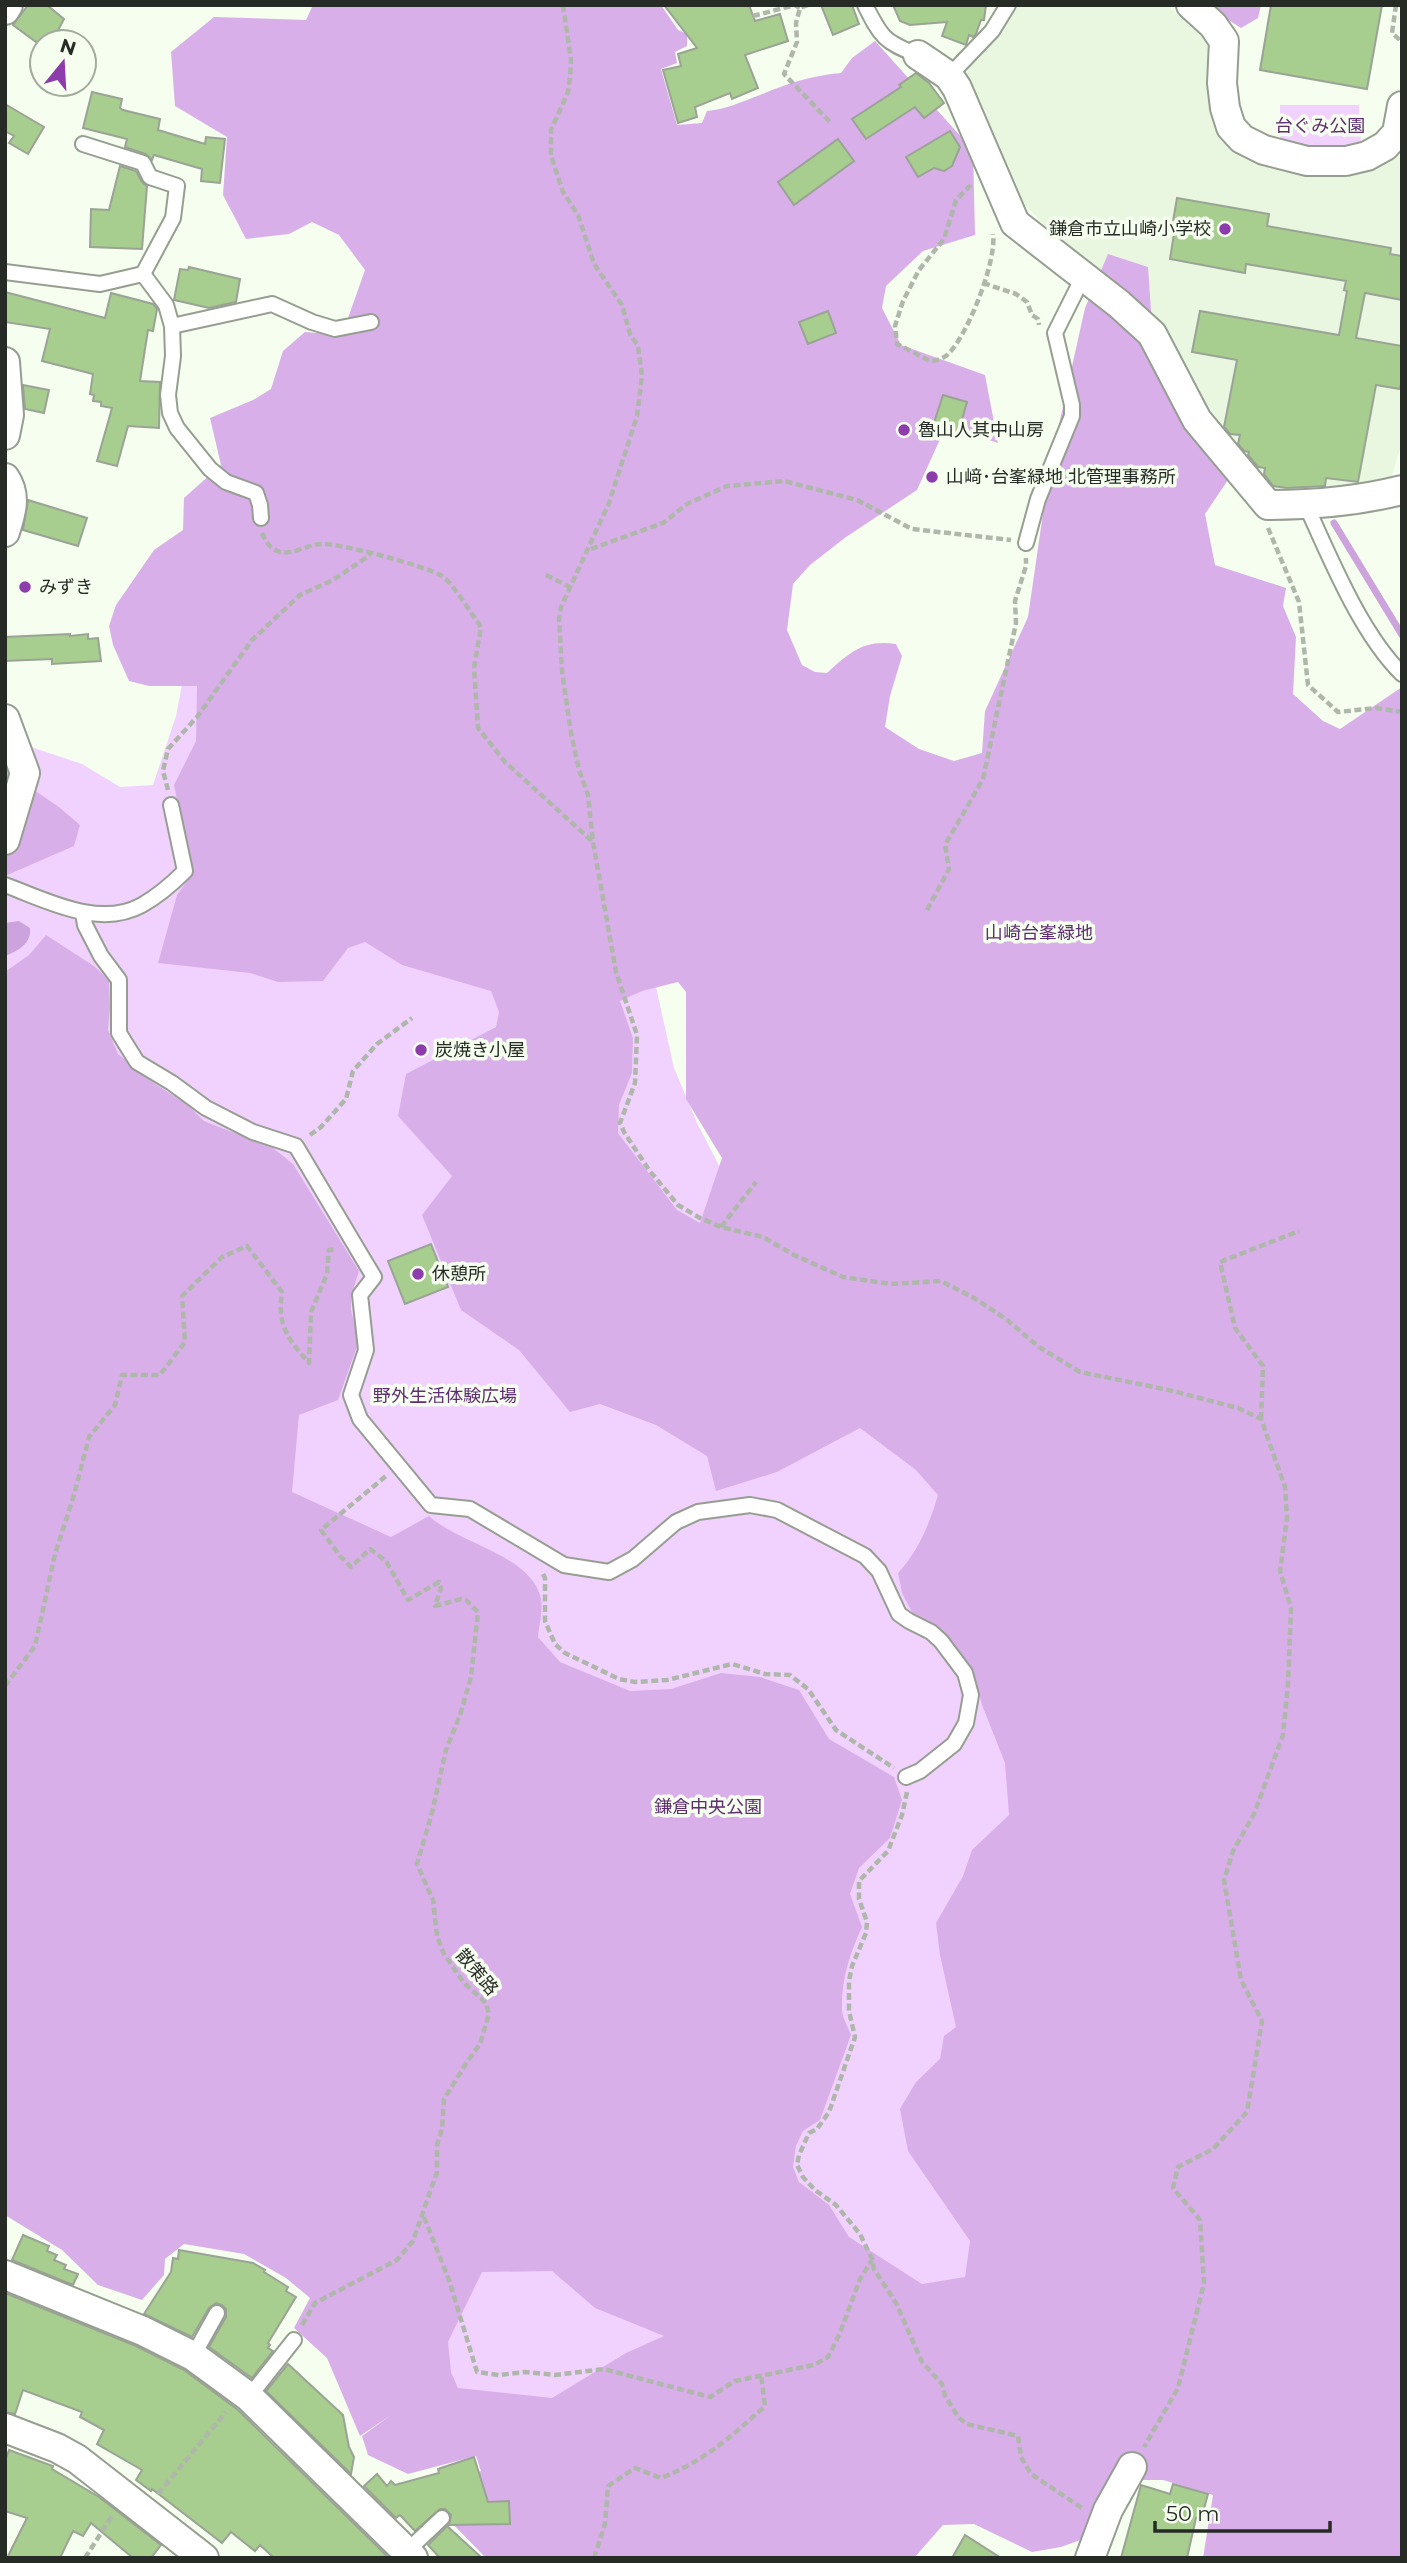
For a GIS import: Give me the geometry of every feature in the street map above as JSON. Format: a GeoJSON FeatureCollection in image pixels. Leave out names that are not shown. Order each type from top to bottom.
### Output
{"type":"FeatureCollection","features":[{"type":"Feature","properties":{"kind":"street"},"geometry":{"type":"LineString","coordinates":[[5,10],[8,5]]}},
{"type":"Feature","properties":{"kind":"street"},"geometry":{"type":"LineString","coordinates":[[1191,5],[1213,25],[1224,41],[1222,83],[1225,108],[1231,127],[1242,139],[1265,150],[1307,161],[1346,161],[1367,156],[1385,146],[1397,133],[1402,106]]}},
{"type":"Feature","properties":{"kind":"street"},"geometry":{"type":"LineString","coordinates":[[918,55],[949,76],[957,88],[1015,223],[1152,334],[1197,420],[1268,505],[1306,505],[1378,496],[1402,490]]}},
{"type":"Feature","properties":{"kind":"street"},"geometry":{"type":"LineString","coordinates":[[5,362],[9,415],[5,435]]}},
{"type":"Feature","properties":{"kind":"street"},"geometry":{"type":"LineString","coordinates":[[5,478],[13,505],[5,532]]}},
{"type":"Feature","properties":{"kind":"street"},"geometry":{"type":"LineString","coordinates":[[5,719],[25,773],[5,840]]}},
{"type":"Feature","properties":{"kind":"street"},"geometry":{"type":"LineString","coordinates":[[5,2275],[143,2332],[193,2356],[246,2395],[410,2555]]}},
{"type":"Feature","properties":{"kind":"street"},"geometry":{"type":"LineString","coordinates":[[5,2428],[36,2439],[77,2459],[204,2558]]}},
{"type":"Feature","properties":{"kind":"street"},"geometry":{"type":"LineString","coordinates":[[1093,2550],[1108,2510],[1132,2467]]}},
{"type":"Feature","properties":{"kind":"lane"},"geometry":{"type":"LineString","coordinates":[[865,5],[878,32],[898,47],[918,55]]}},
{"type":"Feature","properties":{"kind":"lane"},"geometry":{"type":"LineString","coordinates":[[949,76],[992,32],[1008,5]]}},
{"type":"Feature","properties":{"kind":"lane"},"geometry":{"type":"LineString","coordinates":[[5,272],[100,284],[143,274],[173,218],[177,186],[150,177],[143,163],[83,144]]}},
{"type":"Feature","properties":{"kind":"lane"},"geometry":{"type":"LineString","coordinates":[[143,274],[166,304],[172,326],[173,356],[168,395],[170,413],[177,428],[210,469],[226,482],[256,493],[261,518]]}},
{"type":"Feature","properties":{"kind":"lane"},"geometry":{"type":"LineString","coordinates":[[1026,543],[1038,499],[1072,416],[1072,405],[1055,333],[1083,277]]}},
{"type":"Feature","properties":{"kind":"lane"},"geometry":{"type":"LineString","coordinates":[[172,326],[272,303],[312,322],[335,329],[371,322]]}},
{"type":"Feature","properties":{"kind":"lane"},"geometry":{"type":"LineString","coordinates":[[1306,505],[1345,588],[1388,661],[1402,674]]}},
{"type":"Feature","properties":{"kind":"lane"},"geometry":{"type":"LineString","coordinates":[[5,885],[83,913],[111,914],[140,907],[165,890],[185,871],[171,805]]}},
{"type":"Feature","properties":{"kind":"lane"},"geometry":{"type":"LineString","coordinates":[[83,913],[85,925],[101,956],[119,979],[119,1033],[137,1062],[206,1108],[253,1132],[296,1146],[356,1247],[374,1278],[360,1296],[366,1350],[351,1395],[360,1419],[431,1505],[470,1509],[564,1565],[609,1573],[633,1559],[676,1522],[698,1512],[750,1506],[777,1510],[865,1556],[879,1571],[899,1614],[931,1632],[941,1641],[965,1674],[971,1695],[966,1723],[954,1744],[920,1772],[906,1777]]}},
{"type":"Feature","properties":{"kind":"lane"},"geometry":{"type":"LineString","coordinates":[[193,2356],[217,2313]]}},
{"type":"Feature","properties":{"kind":"lane"},"geometry":{"type":"LineString","coordinates":[[246,2395],[294,2340]]}},
{"type":"Feature","properties":{"kind":"lane"},"geometry":{"type":"LineString","coordinates":[[410,2555],[442,2518]]}},
{"type":"Feature","properties":{"kind":"path"},"geometry":{"type":"LineString","coordinates":[[563,5],[571,60],[570,77],[568,92],[551,130],[551,156],[563,192],[578,215],[594,264],[622,305],[630,334],[638,346],[642,376],[638,416],[610,503],[599,521],[590,549],[561,607],[559,619],[562,671],[571,733],[590,805],[593,842],[615,972],[637,1035],[635,1083],[621,1123],[624,1132],[649,1170],[678,1205],[700,1219],[763,1237],[794,1255],[843,1277],[891,1284],[942,1281],[1006,1319],[1039,1347],[1080,1372],[1173,1391],[1238,1408],[1261,1419]]}},
{"type":"Feature","properties":{"kind":"path"},"geometry":{"type":"LineString","coordinates":[[753,16],[795,5],[800,8]]}},
{"type":"Feature","properties":{"kind":"path"},"geometry":{"type":"LineString","coordinates":[[800,8],[808,5]]}},
{"type":"Feature","properties":{"kind":"path"},"geometry":{"type":"LineString","coordinates":[[1396,5],[1392,33],[1402,42]]}},
{"type":"Feature","properties":{"kind":"path"},"geometry":{"type":"LineString","coordinates":[[800,8],[796,23],[797,42],[784,74],[831,123]]}},
{"type":"Feature","properties":{"kind":"path"},"geometry":{"type":"LineString","coordinates":[[991,226],[994,241],[983,283],[968,326],[949,354],[930,361],[897,344],[897,315],[919,270],[944,239],[956,200],[978,179],[993,173]]}},
{"type":"Feature","properties":{"kind":"path"},"geometry":{"type":"LineString","coordinates":[[983,283],[1016,294],[1027,302],[1032,315],[1038,319],[1040,330]]}},
{"type":"Feature","properties":{"kind":"path"},"geometry":{"type":"LineString","coordinates":[[590,549],[663,523],[687,504],[727,486],[784,481],[857,500],[912,529],[1026,543],[1026,566],[1015,601],[1016,623],[983,779],[945,845],[949,869],[927,910]]}},
{"type":"Feature","properties":{"kind":"path"},"geometry":{"type":"LineString","coordinates":[[1268,505],[1263,516],[1299,603],[1308,685],[1338,712],[1377,708],[1402,712]]}},
{"type":"Feature","properties":{"kind":"path"},"geometry":{"type":"LineString","coordinates":[[261,518],[265,541],[271,548],[279,551],[288,553],[311,545],[324,544],[372,554],[444,576],[481,627],[474,668],[478,728],[505,762],[593,842]]}},
{"type":"Feature","properties":{"kind":"path"},"geometry":{"type":"LineString","coordinates":[[171,805],[163,771],[168,749],[197,717],[252,640],[300,595],[333,580],[372,554]]}},
{"type":"Feature","properties":{"kind":"path"},"geometry":{"type":"LineString","coordinates":[[546,575],[570,587]]}},
{"type":"Feature","properties":{"kind":"path"},"geometry":{"type":"LineString","coordinates":[[296,1146],[321,1127],[346,1098],[353,1071],[377,1044],[412,1018]]}},
{"type":"Feature","properties":{"kind":"path"},"geometry":{"type":"LineString","coordinates":[[721,1227],[756,1182]]}},
{"type":"Feature","properties":{"kind":"path"},"geometry":{"type":"LineString","coordinates":[[1132,2467],[1178,2388],[1203,2283],[1200,2220],[1173,2188],[1178,2167],[1213,2149],[1247,2112],[1262,2021],[1241,1980],[1224,1880],[1233,1851],[1254,1814],[1283,1735],[1288,1684],[1291,1608],[1280,1571],[1287,1518],[1285,1487],[1261,1419],[1262,1366],[1235,1328],[1220,1262],[1299,1231]]}},
{"type":"Feature","properties":{"kind":"path"},"geometry":{"type":"LineString","coordinates":[[5,1686],[35,1646],[55,1554],[89,1437],[115,1405],[122,1375],[160,1375],[185,1342],[182,1296],[222,1257],[247,1246],[282,1292],[279,1313],[286,1332],[309,1363],[311,1312],[327,1274],[329,1250],[356,1247]]}},
{"type":"Feature","properties":{"kind":"path","name":"散策路"},"geometry":{"type":"LineString","coordinates":[[397,1466],[366,1495],[321,1530],[340,1556],[352,1567],[370,1549],[386,1561],[408,1600],[439,1582],[441,1588],[435,1606],[466,1600],[478,1612],[471,1677],[446,1750],[439,1787],[417,1864],[433,1900],[437,1936],[444,1954],[464,1983],[486,2003],[489,2014],[480,2044],[444,2099],[442,2129],[437,2145],[437,2172],[424,2216]]}},
{"type":"Feature","properties":{"kind":"path"},"geometry":{"type":"LineString","coordinates":[[540,1571],[545,1578],[545,1621],[555,1644],[565,1653],[619,1679],[635,1682],[667,1680],[732,1664],[765,1674],[790,1675],[808,1689],[836,1730],[906,1777],[906,1800],[888,1851],[859,1881],[859,1899],[867,1922],[866,1933],[852,1966],[849,1981],[849,2011],[855,2037],[829,2112],[817,2129],[809,2133],[797,2165],[803,2177],[815,2190],[836,2205],[860,2234],[874,2269],[896,2303],[922,2362],[942,2384],[945,2396],[958,2418],[967,2424],[1018,2435],[1021,2456],[1031,2474],[1043,2485],[1076,2503],[1090,2515],[1093,2550]]}},
{"type":"Feature","properties":{"kind":"path"},"geometry":{"type":"LineString","coordinates":[[424,2216],[449,2280],[477,2372],[499,2375],[524,2372],[555,2375],[604,2369],[710,2397],[735,2381],[814,2365],[828,2357],[860,2279],[872,2259]]}},
{"type":"Feature","properties":{"kind":"path"},"geometry":{"type":"LineString","coordinates":[[294,2340],[315,2303],[397,2260],[414,2241],[424,2216]]}},
{"type":"Feature","properties":{"kind":"path"},"geometry":{"type":"LineString","coordinates":[[594,2558],[605,2524],[608,2486],[635,2468],[661,2478],[690,2466],[730,2438],[765,2406],[761,2375]]}},
{"type":"Feature","properties":{"kind":"path"},"geometry":{"type":"LineString","coordinates":[[85,2558],[135,2503],[246,2395]]}},
{"type":"Feature","properties":{"kind":"shaded area","name":"鎌倉市立山崎小学校"},"geometry":{"type":"Polygon","coordinates":[[[1016,5],[1167,5],[1210,45],[1209,94],[1220,131],[1257,161],[1392,152],[1402,157],[1402,442],[1389,486],[1291,498],[1258,489],[1077,258],[1021,201],[964,78],[973,60],[1016,5]]]}},
{"type":"Feature","properties":{"kind":"shaded area"},"geometry":{"type":"Polygon","coordinates":[[[19,921],[30,928],[29,938],[19,949],[5,956],[5,923],[19,921]]]}},
{"type":"Feature","properties":{"kind":"green space","name":"山崎台峯緑地"},"geometry":{"type":"Polygon","coordinates":[[[313,5],[661,5],[678,30],[687,34],[687,46],[675,52],[677,63],[661,69],[677,125],[702,123],[707,111],[734,105],[800,81],[841,73],[852,58],[875,41],[973,150],[975,235],[923,251],[886,286],[882,308],[901,345],[985,375],[998,443],[946,426],[917,490],[846,537],[810,565],[793,584],[787,630],[802,665],[815,672],[827,673],[851,653],[866,645],[896,644],[902,656],[890,696],[885,727],[919,749],[954,761],[982,753],[985,711],[1028,617],[1050,465],[1085,308],[1108,254],[1148,267],[1154,354],[1232,474],[1205,514],[1215,565],[1286,588],[1283,606],[1296,637],[1293,694],[1323,721],[1340,729],[1402,687],[1402,2558],[1203,2558],[1213,2495],[1163,2480],[1141,2480],[1116,2527],[1061,2547],[1032,2552],[974,2524],[943,2525],[914,2558],[486,2558],[443,2514],[479,2489],[475,2474],[481,2471],[476,2456],[408,2474],[368,2455],[362,2436],[391,2415],[360,2436],[327,2358],[294,2328],[310,2298],[286,2278],[244,2254],[184,2244],[165,2259],[164,2275],[142,2300],[98,2285],[62,2250],[5,2215],[5,972],[29,955],[46,935],[94,966],[109,980],[108,1030],[118,1054],[155,1084],[188,1105],[204,1121],[273,1148],[293,1164],[359,1271],[351,1296],[351,1310],[359,1341],[338,1400],[299,1415],[292,1492],[391,1537],[429,1516],[458,1535],[510,1561],[524,1571],[535,1584],[541,1599],[538,1637],[560,1662],[630,1691],[671,1689],[721,1673],[760,1677],[799,1690],[829,1739],[894,1777],[902,1800],[890,1838],[859,1868],[850,1894],[862,1927],[850,1957],[843,1988],[842,2012],[851,2035],[820,2120],[803,2131],[796,2146],[793,2167],[799,2182],[829,2205],[849,2237],[922,2284],[965,2277],[970,2241],[908,2151],[900,2109],[916,2082],[940,2059],[944,2036],[956,2027],[940,1955],[936,1923],[963,1876],[972,1850],[1009,1815],[1005,1763],[982,1705],[973,1670],[947,1637],[913,1614],[902,1593],[898,1573],[922,1537],[938,1495],[916,1470],[860,1428],[777,1472],[716,1491],[707,1456],[656,1425],[600,1404],[570,1412],[519,1350],[461,1310],[422,1215],[452,1176],[398,1116],[406,1074],[496,1027],[499,1012],[491,991],[402,965],[365,942],[348,948],[323,981],[278,982],[250,973],[158,963],[177,895],[192,874],[174,785],[196,741],[197,686],[149,686],[129,681],[113,645],[109,626],[116,605],[154,550],[183,530],[184,498],[221,465],[210,418],[253,400],[271,389],[283,351],[305,332],[342,335],[365,270],[339,235],[312,222],[289,234],[246,239],[223,195],[227,137],[175,106],[171,52],[214,17],[306,20],[313,5]],[[678,982],[642,991],[620,1001],[633,1038],[632,1073],[619,1105],[618,1133],[677,1210],[700,1223],[722,1158],[686,1099],[686,992],[678,982]],[[552,2271],[482,2272],[448,2342],[451,2372],[458,2388],[552,2398],[626,2353],[664,2336],[595,2308],[552,2271]]]}},
{"type":"Feature","properties":{"kind":"green space"},"geometry":{"type":"Polygon","coordinates":[[[1205,5],[1261,5],[1258,18],[1241,28],[1205,5]]]}},
{"type":"Feature","properties":{"kind":"green space","name":"台ぐみ公園"},"geometry":{"type":"Polygon","coordinates":[[[1280,105],[1359,105],[1361,143],[1300,146],[1280,143],[1280,105]]]}},
{"type":"Feature","properties":{"kind":"green space","name":"鎌倉中央公園"},"geometry":{"type":"Polygon","coordinates":[[[192,632],[656,987],[674,1068],[698,1125],[724,1175],[1083,1278],[952,2501],[465,2411],[327,2262],[5,2139],[5,747],[28,746],[82,764],[120,787],[153,785],[176,716],[192,632]]]}},
{"type":"Feature","properties":{"kind":"green space"},"geometry":{"type":"Polygon","coordinates":[[[5,762],[9,773],[59,807],[80,825],[74,846],[5,876],[5,762]]]}},
{"type":"Feature","properties":{"kind":"building"},"geometry":{"type":"Polygon","coordinates":[[[28,5],[47,5],[64,19],[59,28],[28,28],[28,36],[13,25],[28,5]]]}},
{"type":"Feature","properties":{"kind":"building"},"geometry":{"type":"Polygon","coordinates":[[[664,5],[749,5],[755,21],[780,14],[788,41],[745,55],[758,88],[732,99],[730,93],[695,107],[697,117],[678,123],[663,70],[681,66],[678,54],[697,48],[664,5]]]}},
{"type":"Feature","properties":{"kind":"building"},"geometry":{"type":"Polygon","coordinates":[[[821,5],[852,5],[859,24],[833,35],[821,5]]]}},
{"type":"Feature","properties":{"kind":"building"},"geometry":{"type":"Polygon","coordinates":[[[893,5],[986,5],[984,20],[981,20],[973,37],[969,35],[966,45],[942,36],[947,22],[910,25],[900,21],[893,5]]]}},
{"type":"Feature","properties":{"kind":"building"},"geometry":{"type":"Polygon","coordinates":[[[1271,5],[1382,5],[1367,89],[1260,70],[1271,5]]]}},
{"type":"Feature","properties":{"kind":"building"},"geometry":{"type":"Polygon","coordinates":[[[916,73],[929,83],[944,103],[924,118],[915,107],[866,139],[852,119],[901,87],[899,85],[916,73]]]}},
{"type":"Feature","properties":{"kind":"building"},"geometry":{"type":"Polygon","coordinates":[[[98,93],[122,99],[120,108],[123,110],[160,119],[158,130],[205,144],[206,137],[225,139],[220,183],[201,181],[202,169],[154,155],[152,160],[146,154],[125,147],[127,139],[83,128],[90,98],[98,98],[98,93]]]}},
{"type":"Feature","properties":{"kind":"building"},"geometry":{"type":"Polygon","coordinates":[[[5,104],[44,127],[28,154],[9,143],[14,136],[5,131],[5,104]]]}},
{"type":"Feature","properties":{"kind":"building"},"geometry":{"type":"Polygon","coordinates":[[[950,131],[960,147],[952,166],[944,171],[934,168],[918,177],[906,157],[950,131]]]}},
{"type":"Feature","properties":{"kind":"building"},"geometry":{"type":"Polygon","coordinates":[[[838,139],[854,161],[794,205],[778,182],[838,139]]]}},
{"type":"Feature","properties":{"kind":"building"},"geometry":{"type":"Polygon","coordinates":[[[120,166],[136,171],[147,186],[142,249],[90,247],[91,209],[109,210],[120,166]]]}},
{"type":"Feature","properties":{"kind":"building"},"geometry":{"type":"Polygon","coordinates":[[[1177,198],[1269,214],[1267,226],[1391,248],[1390,254],[1402,256],[1402,300],[1365,293],[1356,338],[1402,346],[1400,389],[1376,385],[1358,482],[1326,478],[1325,486],[1273,486],[1264,474],[1265,468],[1258,467],[1248,455],[1249,452],[1244,451],[1238,444],[1240,435],[1230,434],[1224,427],[1237,360],[1192,352],[1200,311],[1339,335],[1347,291],[1344,290],[1346,281],[1246,264],[1245,273],[1170,259],[1177,198]]]}},
{"type":"Feature","properties":{"kind":"building"},"geometry":{"type":"Polygon","coordinates":[[[189,267],[240,279],[236,302],[209,308],[174,300],[180,269],[188,270],[189,267]]]}},
{"type":"Feature","properties":{"kind":"building"},"geometry":{"type":"Polygon","coordinates":[[[5,292],[105,318],[111,293],[153,304],[157,309],[153,331],[148,330],[140,381],[160,382],[159,428],[128,426],[117,466],[97,461],[112,408],[93,401],[94,395],[90,394],[93,374],[42,361],[50,329],[5,322],[5,292]]]}},
{"type":"Feature","properties":{"kind":"building"},"geometry":{"type":"Polygon","coordinates":[[[828,311],[836,333],[808,344],[799,322],[828,311]]]}},
{"type":"Feature","properties":{"kind":"building"},"geometry":{"type":"Polygon","coordinates":[[[23,385],[49,390],[44,413],[25,409],[23,385]]]}},
{"type":"Feature","properties":{"kind":"building"},"geometry":{"type":"Polygon","coordinates":[[[943,395],[967,402],[957,437],[932,429],[943,395]]]}},
{"type":"Feature","properties":{"kind":"building"},"geometry":{"type":"Polygon","coordinates":[[[28,500],[87,518],[78,546],[23,530],[28,500]]]}},
{"type":"Feature","properties":{"kind":"building"},"geometry":{"type":"Polygon","coordinates":[[[88,634],[88,639],[98,638],[101,661],[52,664],[52,659],[5,661],[5,637],[88,634]]]}},
{"type":"Feature","properties":{"kind":"building","name":"休憩所"},"geometry":{"type":"Polygon","coordinates":[[[431,1244],[448,1287],[405,1304],[388,1261],[431,1244]]]}},
{"type":"Feature","properties":{"kind":"building"},"geometry":{"type":"Polygon","coordinates":[[[23,2235],[49,2246],[47,2251],[57,2255],[54,2260],[66,2265],[64,2269],[78,2274],[73,2285],[12,2260],[23,2235]]]}},
{"type":"Feature","properties":{"kind":"building"},"geometry":{"type":"Polygon","coordinates":[[[179,2250],[253,2263],[288,2287],[286,2291],[296,2297],[268,2343],[268,2348],[273,2351],[252,2378],[209,2347],[226,2317],[226,2309],[222,2305],[216,2303],[209,2308],[192,2337],[144,2314],[171,2272],[173,2258],[178,2259],[179,2250]]]}},
{"type":"Feature","properties":{"kind":"building"},"geometry":{"type":"Polygon","coordinates":[[[5,2293],[136,2346],[184,2370],[238,2410],[389,2558],[274,2558],[260,2545],[255,2551],[231,2532],[222,2543],[152,2489],[151,2491],[136,2480],[142,2470],[97,2444],[104,2430],[80,2417],[82,2412],[23,2390],[15,2414],[5,2412],[5,2293]]]}},
{"type":"Feature","properties":{"kind":"building"},"geometry":{"type":"Polygon","coordinates":[[[288,2364],[343,2415],[349,2447],[354,2457],[351,2474],[266,2391],[288,2364]]]}},
{"type":"Feature","properties":{"kind":"building"},"geometry":{"type":"Polygon","coordinates":[[[9,2450],[53,2466],[52,2469],[99,2497],[161,2545],[151,2558],[133,2558],[91,2523],[83,2536],[73,2531],[60,2558],[7,2558],[27,2518],[5,2511],[5,2461],[9,2450]]]}},
{"type":"Feature","properties":{"kind":"building"},"geometry":{"type":"Polygon","coordinates":[[[474,2457],[488,2502],[509,2501],[510,2524],[449,2525],[451,2515],[445,2509],[440,2509],[415,2531],[400,2515],[396,2518],[364,2486],[377,2474],[387,2486],[391,2481],[395,2485],[439,2473],[438,2469],[474,2457]]]}},
{"type":"Feature","properties":{"kind":"building"},"geometry":{"type":"Polygon","coordinates":[[[1173,2484],[1208,2494],[1201,2520],[1196,2518],[1187,2558],[1121,2558],[1141,2485],[1170,2494],[1173,2484]]]}},
{"type":"Feature","properties":{"kind":"building"},"geometry":{"type":"Polygon","coordinates":[[[447,2526],[482,2558],[440,2558],[428,2545],[447,2526]]]}},
{"type":"Feature","properties":{"kind":"building"},"geometry":{"type":"Polygon","coordinates":[[[965,2535],[1001,2558],[952,2558],[965,2535]]]}},
{"type":"Feature","properties":{"kind":"waterway"},"geometry":{"type":"LineString","coordinates":[[1334,523],[1402,635]]}},
{"type":"Feature","properties":{"kind":"place","name":"鎌倉市立山崎小学校"},"geometry":{"type":"Point","coordinates":[1225,229]}},
{"type":"Feature","properties":{"kind":"place","name":"魯山人其中山房"},"geometry":{"type":"Point","coordinates":[904,430]}},
{"type":"Feature","properties":{"kind":"place","name":"山﨑･台峯緑地 北管理事務所"},"geometry":{"type":"Point","coordinates":[932,477]}},
{"type":"Feature","properties":{"kind":"place","name":"みずき"},"geometry":{"type":"Point","coordinates":[25,587]}},
{"type":"Feature","properties":{"kind":"place","name":"炭焼き小屋"},"geometry":{"type":"Point","coordinates":[421,1050]}},
{"type":"Feature","properties":{"kind":"place","name":"休憩所"},"geometry":{"type":"Point","coordinates":[418,1274]}},
{"type":"Feature","properties":{"kind":"park label","name":"野外生活体験広場"},"geometry":{"type":"Point","coordinates":[445,1396]}}]}
